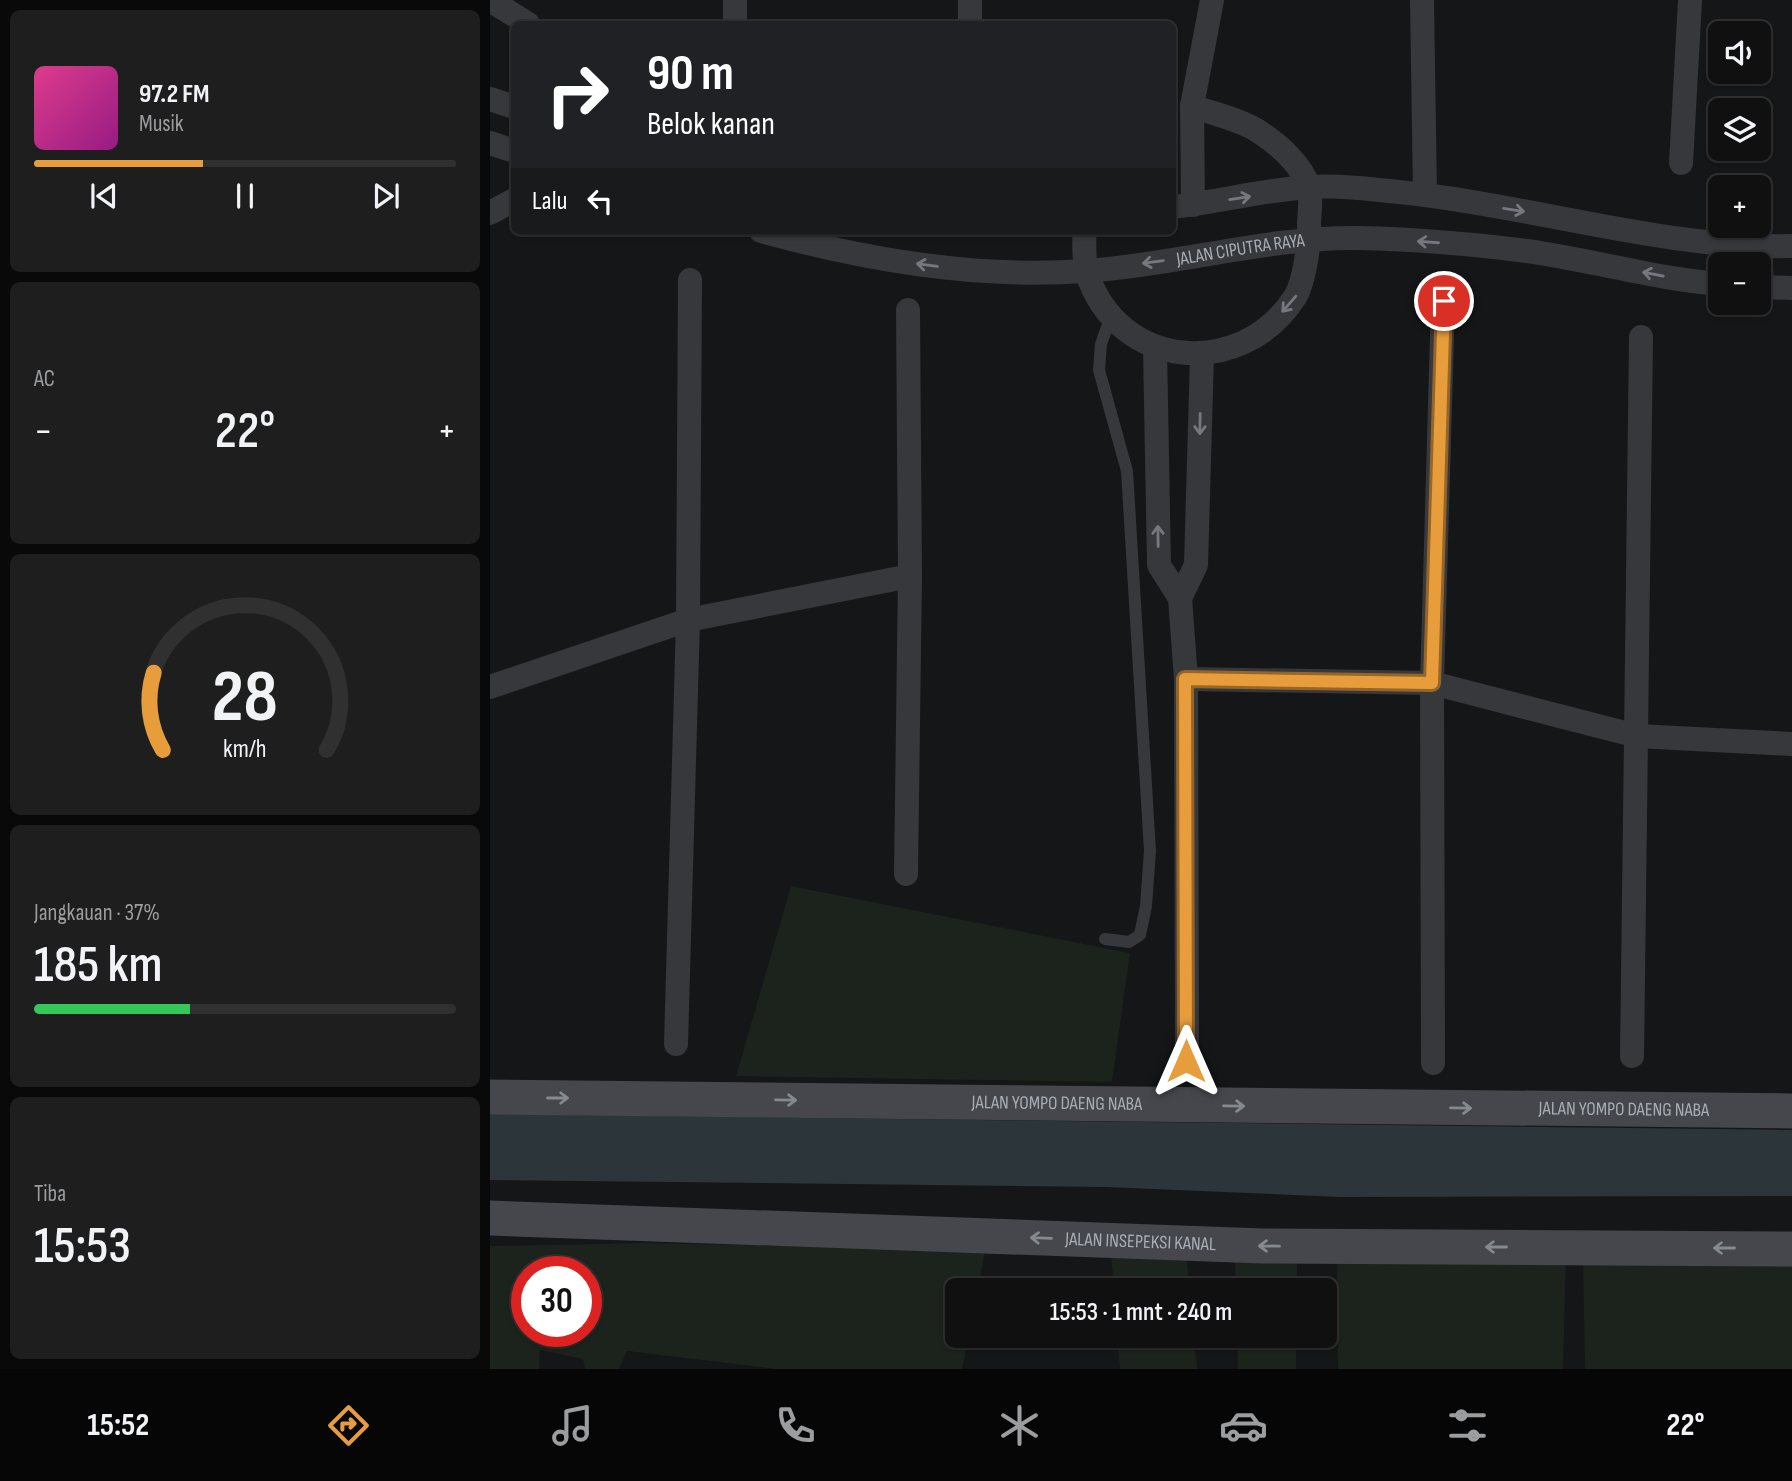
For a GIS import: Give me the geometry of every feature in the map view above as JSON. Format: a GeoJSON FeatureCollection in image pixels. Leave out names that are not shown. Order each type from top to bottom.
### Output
{"type":"FeatureCollection","features":[{"type":"Feature","properties":{"kind":"street"},"geometry":{"type":"LineString","coordinates":[[490,0],[523,21]]}},
{"type":"Feature","properties":{"kind":"street"},"geometry":{"type":"LineString","coordinates":[[735,0],[735,21]]}},
{"type":"Feature","properties":{"kind":"street"},"geometry":{"type":"LineString","coordinates":[[970,0],[970,21]]}},
{"type":"Feature","properties":{"kind":"street"},"geometry":{"type":"LineString","coordinates":[[1212,0],[1192,106],[1183,206],[1309,187],[1425,195],[1760,247],[1792,246]]}},
{"type":"Feature","properties":{"kind":"street"},"geometry":{"type":"LineString","coordinates":[[1422,0],[1425,195]]}},
{"type":"Feature","properties":{"kind":"street"},"geometry":{"type":"LineString","coordinates":[[1681,163],[1690,0]]}},
{"type":"Feature","properties":{"kind":"street"},"geometry":{"type":"LineString","coordinates":[[490,99],[511,106]]}},
{"type":"Feature","properties":{"kind":"street"},"geometry":{"type":"LineString","coordinates":[[1084,235],[1086,271],[1101,304],[1124,330],[1155,348],[1202,356],[1256,338],[1296,296],[1310,240],[1309,187],[1289,155],[1259,131],[1192,106]]}},
{"type":"Feature","properties":{"kind":"street"},"geometry":{"type":"LineString","coordinates":[[490,143],[511,150]]}},
{"type":"Feature","properties":{"kind":"street"},"geometry":{"type":"LineString","coordinates":[[490,213],[511,202]]}},
{"type":"Feature","properties":{"kind":"street","name":"JALAN CIPUTRA RAYA"},"geometry":{"type":"LineString","coordinates":[[776,235],[830,250],[923,265],[1011,273],[1086,271],[1310,240],[1427,241],[1528,251],[1708,283]]}},
{"type":"Feature","properties":{"kind":"street"},"geometry":{"type":"LineString","coordinates":[[1760,247],[1760,252]]}},
{"type":"Feature","properties":{"kind":"street"},"geometry":{"type":"LineString","coordinates":[[676,1044],[688,620],[690,280]]}},
{"type":"Feature","properties":{"kind":"street"},"geometry":{"type":"LineString","coordinates":[[1771,287],[1792,288]]}},
{"type":"Feature","properties":{"kind":"street"},"geometry":{"type":"LineString","coordinates":[[1433,1063],[1432,683],[1444,301]]}},
{"type":"Feature","properties":{"kind":"street"},"geometry":{"type":"LineString","coordinates":[[906,874],[910,576],[908,310]]}},
{"type":"Feature","properties":{"kind":"street"},"geometry":{"type":"LineString","coordinates":[[1632,1056],[1642,337]]}},
{"type":"Feature","properties":{"kind":"street"},"geometry":{"type":"LineString","coordinates":[[1155,348],[1159,565],[1180,598],[1185,679],[1186,1061]]}},
{"type":"Feature","properties":{"kind":"street"},"geometry":{"type":"LineString","coordinates":[[1180,598],[1196,565],[1202,356]]}},
{"type":"Feature","properties":{"kind":"street"},"geometry":{"type":"LineString","coordinates":[[490,687],[688,620],[910,576]]}},
{"type":"Feature","properties":{"kind":"street"},"geometry":{"type":"LineString","coordinates":[[1185,679],[1432,683],[1637,736],[1792,744]]}},
{"type":"Feature","properties":{"kind":"street","name":"JALAN YOMPO DAENG NABA"},"geometry":{"type":"LineString","coordinates":[[490,1097],[1792,1111]]}},
{"type":"Feature","properties":{"kind":"street","name":"JALAN INSEPEKSI KANAL"},"geometry":{"type":"LineString","coordinates":[[490,1218],[1263,1246],[1792,1249]]}},
{"type":"Feature","properties":{"kind":"lane"},"geometry":{"type":"LineString","coordinates":[[1105,939],[1118,943],[1129,942],[1140,935],[1146,906],[1150,851],[1126,471],[1099,370],[1101,344],[1111,316]]}},
{"type":"Feature","properties":{"kind":"shaded area"},"geometry":{"type":"Polygon","coordinates":[[[791,886],[1130,953],[1112,1082],[736,1076],[791,886]]]}},
{"type":"Feature","properties":{"kind":"shaded area"},"geometry":{"type":"Polygon","coordinates":[[[490,1114],[1792,1130],[1792,1196],[1340,1197],[1106,1187],[490,1180],[490,1114]]]}},
{"type":"Feature","properties":{"kind":"shaded area"},"geometry":{"type":"Polygon","coordinates":[[[644,1243],[985,1250],[980,1278],[945,1278],[945,1348],[966,1348],[962,1369],[776,1369],[627,1351],[619,1369],[585,1369],[583,1359],[540,1350],[539,1369],[490,1369],[490,1246],[644,1243]]]}},
{"type":"Feature","properties":{"kind":"shaded area"},"geometry":{"type":"Polygon","coordinates":[[[1186,1253],[1189,1278],[1113,1278],[1111,1255],[1186,1253]]]}},
{"type":"Feature","properties":{"kind":"shaded area"},"geometry":{"type":"Polygon","coordinates":[[[1297,1256],[1297,1278],[1236,1278],[1235,1259],[1297,1256]]]}},
{"type":"Feature","properties":{"kind":"shaded area"},"geometry":{"type":"Polygon","coordinates":[[[1566,1258],[1563,1369],[1338,1369],[1337,1259],[1566,1258]]]}},
{"type":"Feature","properties":{"kind":"shaded area"},"geometry":{"type":"Polygon","coordinates":[[[1583,1258],[1792,1263],[1792,1369],[1585,1369],[1583,1258]]]}},
{"type":"Feature","properties":{"kind":"shaded area"},"geometry":{"type":"Polygon","coordinates":[[[1118,1348],[1195,1348],[1197,1369],[1120,1369],[1118,1348]]]}},
{"type":"Feature","properties":{"kind":"shaded area"},"geometry":{"type":"Polygon","coordinates":[[[1237,1348],[1296,1348],[1296,1369],[1238,1369],[1237,1348]]]}},
{"type":"Feature","properties":{"kind":"route"},"geometry":{"type":"LineString","coordinates":[[1186,1061],[1185,679],[1432,683],[1444,301]]}}]}
